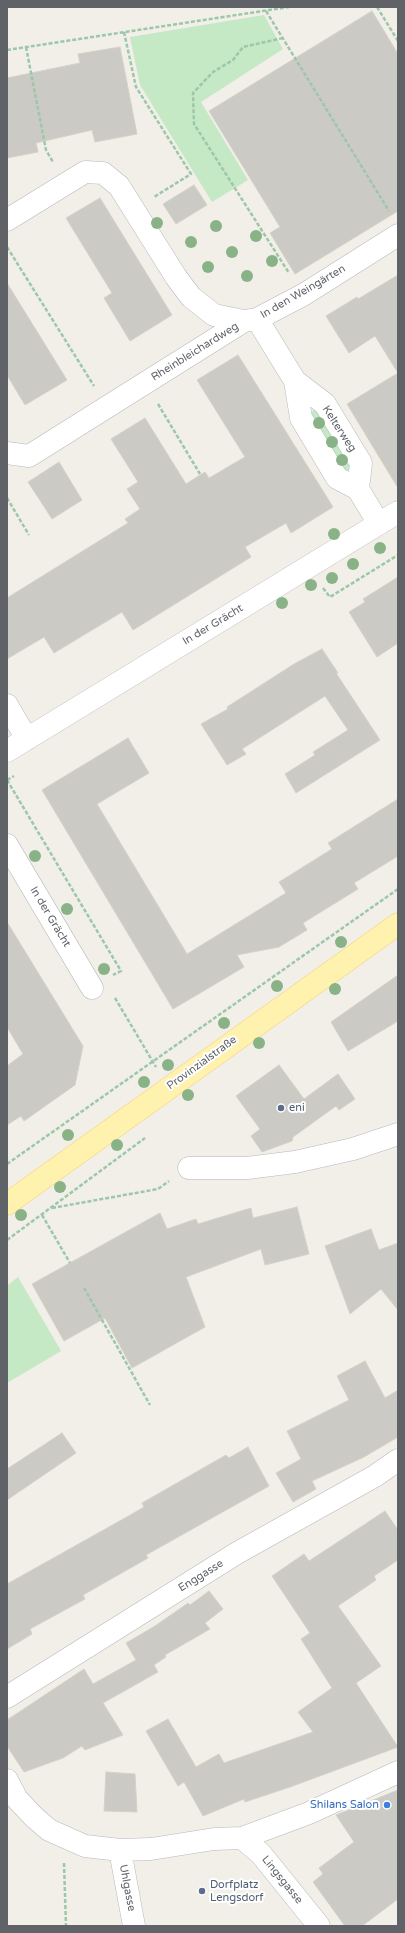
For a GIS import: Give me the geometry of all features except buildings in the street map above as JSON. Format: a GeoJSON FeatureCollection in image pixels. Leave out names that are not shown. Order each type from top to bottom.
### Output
{"type":"FeatureCollection","features":[{"type":"Feature","properties":{"kind":"main road","name":"Provinzialstraße"},"geometry":{"type":"LineString","coordinates":[[7,1204],[168,1087],[398,924]]}},
{"type":"Feature","properties":{"kind":"street"},"geometry":{"type":"LineString","coordinates":[[7,220],[86,172],[103,174],[119,186],[176,277],[191,297],[214,315],[251,320]]}},
{"type":"Feature","properties":{"kind":"street","name":"In den Weingärten"},"geometry":{"type":"LineString","coordinates":[[251,320],[303,295],[398,235]]}},
{"type":"Feature","properties":{"kind":"street","name":"Kelterweg"},"geometry":{"type":"LineString","coordinates":[[251,320],[295,381],[325,404],[361,463],[358,489],[380,524]]}},
{"type":"Feature","properties":{"kind":"street","name":"Rheinbleichardweg"},"geometry":{"type":"LineString","coordinates":[[7,453],[29,456],[145,383],[251,320]]}},
{"type":"Feature","properties":{"kind":"street","name":"In der Grächt"},"geometry":{"type":"LineString","coordinates":[[7,751],[398,512]]}},
{"type":"Feature","properties":{"kind":"street"},"geometry":{"type":"LineString","coordinates":[[7,705],[27,739]]}},
{"type":"Feature","properties":{"kind":"street","name":"In der Grächt"},"geometry":{"type":"LineString","coordinates":[[7,845],[98,984]]}},
{"type":"Feature","properties":{"kind":"street"},"geometry":{"type":"LineString","coordinates":[[189,1168],[247,1168],[295,1162],[353,1149],[398,1134]]}},
{"type":"Feature","properties":{"kind":"street","name":"Enggasse"},"geometry":{"type":"LineString","coordinates":[[7,1697],[237,1553],[375,1476],[398,1460]]}},
{"type":"Feature","properties":{"kind":"street"},"geometry":{"type":"LineString","coordinates":[[7,1780],[12,1801],[49,1830],[85,1846],[120,1850],[151,1849],[214,1839],[242,1838],[309,1813],[398,1772]]}},
{"type":"Feature","properties":{"kind":"street","name":"Lingsgasse"},"geometry":{"type":"LineString","coordinates":[[242,1838],[261,1854],[319,1926]]}},
{"type":"Feature","properties":{"kind":"street","name":"Uhlgasse"},"geometry":{"type":"LineString","coordinates":[[120,1850],[134,1926]]}},
{"type":"Feature","properties":{"kind":"path"},"geometry":{"type":"LineString","coordinates":[[7,50],[289,7]]}},
{"type":"Feature","properties":{"kind":"path"},"geometry":{"type":"LineString","coordinates":[[378,7],[398,41]]}},
{"type":"Feature","properties":{"kind":"path"},"geometry":{"type":"LineString","coordinates":[[266,11],[390,212]]}},
{"type":"Feature","properties":{"kind":"path"},"geometry":{"type":"LineString","coordinates":[[124,32],[136,87],[191,174],[133,209]]}},
{"type":"Feature","properties":{"kind":"path"},"geometry":{"type":"LineString","coordinates":[[283,38],[243,47],[233,60],[213,72],[193,93],[194,124],[303,295]]}},
{"type":"Feature","properties":{"kind":"path"},"geometry":{"type":"LineString","coordinates":[[26,47],[46,150],[66,183]]}},
{"type":"Feature","properties":{"kind":"path"},"geometry":{"type":"LineString","coordinates":[[7,247],[107,407]]}},
{"type":"Feature","properties":{"kind":"path","name":"Rheinbleichardweg"},"geometry":{"type":"LineString","coordinates":[[145,383],[200,474]]}},
{"type":"Feature","properties":{"kind":"path"},"geometry":{"type":"LineString","coordinates":[[7,498],[29,535]]}},
{"type":"Feature","properties":{"kind":"path"},"geometry":{"type":"LineString","coordinates":[[317,592],[324,588],[330,597],[398,554]]}},
{"type":"Feature","properties":{"kind":"path"},"geometry":{"type":"LineString","coordinates":[[20,772],[7,780],[121,971],[98,984],[152,1060],[168,1087]]}},
{"type":"Feature","properties":{"kind":"path"},"geometry":{"type":"LineString","coordinates":[[7,1164],[152,1060],[398,889]]}},
{"type":"Feature","properties":{"kind":"path"},"geometry":{"type":"LineString","coordinates":[[52,1208],[158,1189],[189,1168]]}},
{"type":"Feature","properties":{"kind":"path"},"geometry":{"type":"LineString","coordinates":[[42,1215],[70,1263]]}},
{"type":"Feature","properties":{"kind":"path"},"geometry":{"type":"LineString","coordinates":[[84,1288],[150,1405]]}},
{"type":"Feature","properties":{"kind":"path"},"geometry":{"type":"LineString","coordinates":[[64,1880],[66,1926]]}},
{"type":"Feature","properties":{"kind":"green space"},"geometry":{"type":"Polygon","coordinates":[[[264,15],[283,49],[201,102],[248,180],[212,202],[140,85],[130,37],[264,15]]]}},
{"type":"Feature","properties":{"kind":"green space"},"geometry":{"type":"Polygon","coordinates":[[[316,409],[353,467],[345,472],[308,414],[316,409]]]}},
{"type":"Feature","properties":{"kind":"green space"},"geometry":{"type":"Polygon","coordinates":[[[18,1277],[61,1351],[7,1383],[7,1286],[18,1277]]]}},
{"type":"Feature","properties":{"kind":"place","name":"eni"},"geometry":{"type":"Point","coordinates":[281,1108]}},
{"type":"Feature","properties":{"kind":"place","name":"Shilans Salon"},"geometry":{"type":"Point","coordinates":[387,1805]}},
{"type":"Feature","properties":{"kind":"place","name":"Dorfplatz Lengsdorf"},"geometry":{"type":"Point","coordinates":[202,1891]}}]}
